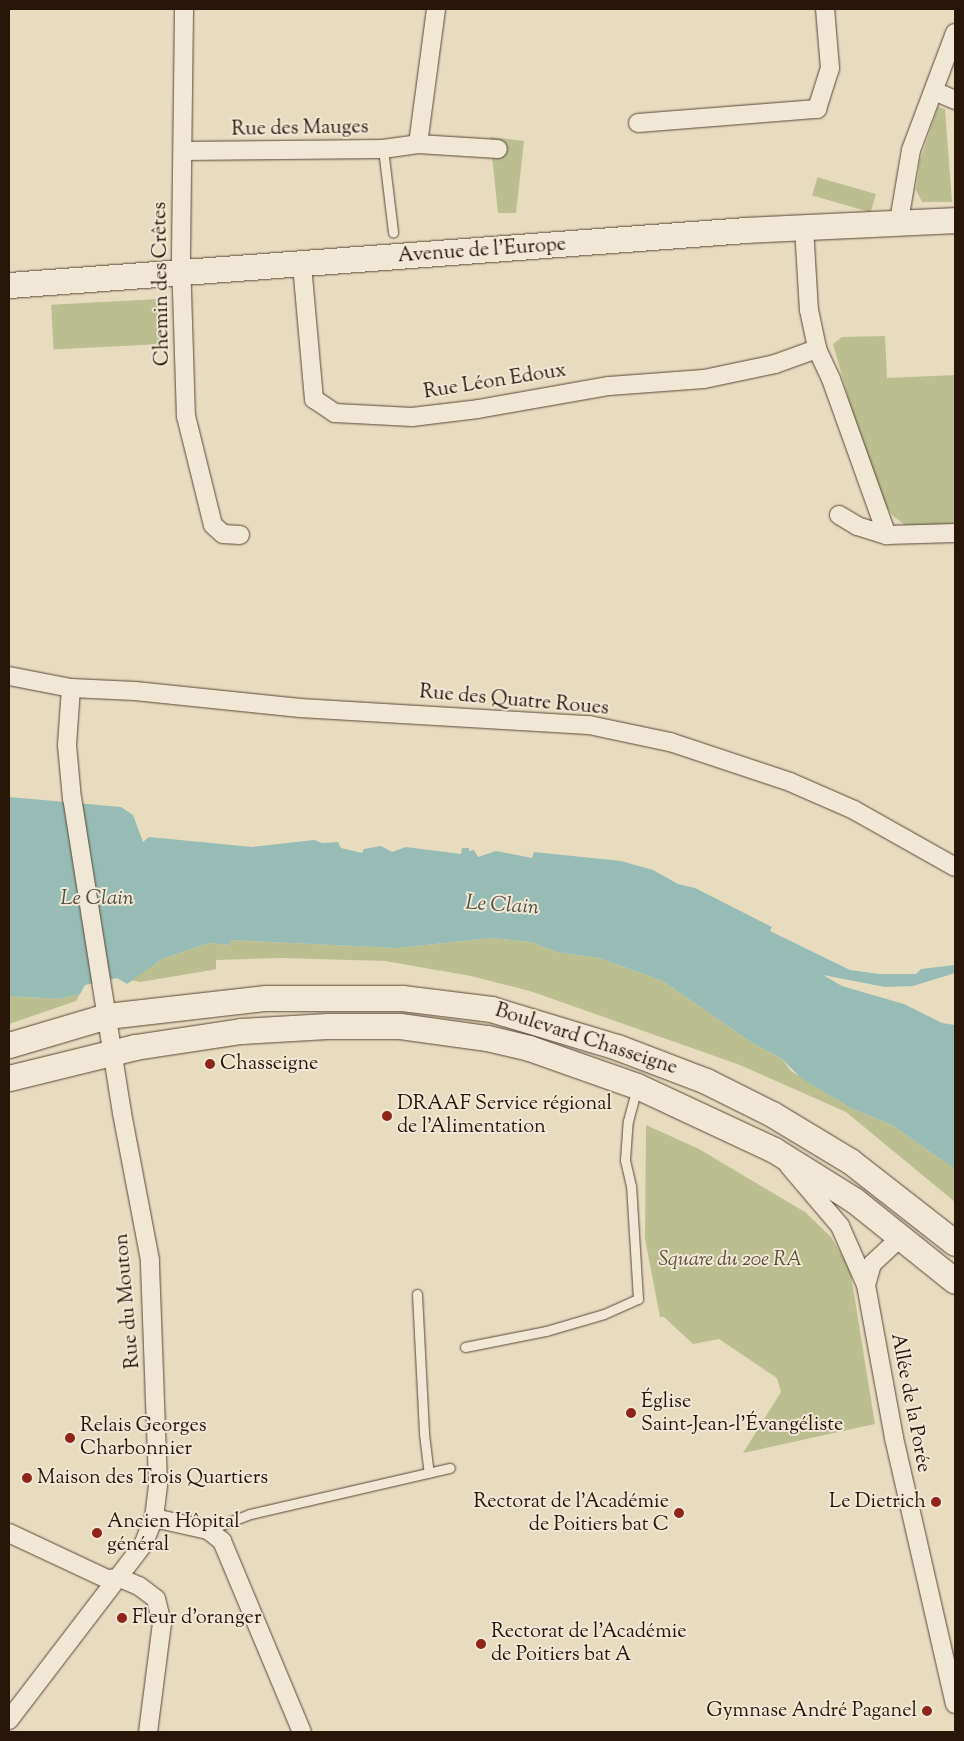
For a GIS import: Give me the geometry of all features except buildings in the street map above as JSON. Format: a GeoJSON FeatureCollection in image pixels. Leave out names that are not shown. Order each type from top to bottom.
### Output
{"type":"FeatureCollection","features":[{"type":"Feature","properties":{"kind":"main road","name":"Avenue de l'Europe"},"geometry":{"type":"LineString","coordinates":[[9,285],[182,274],[804,227],[899,221],[955,220]]}},
{"type":"Feature","properties":{"kind":"main road","name":"Boulevard Chasseigne"},"geometry":{"type":"LineString","coordinates":[[9,1045],[107,1016],[219,1002],[355,996],[446,1002],[533,1019],[706,1081],[772,1114],[850,1161],[955,1243]]}},
{"type":"Feature","properties":{"kind":"main road","name":"Boulevard Chasseigne"},"geometry":{"type":"LineString","coordinates":[[9,1078],[112,1052],[241,1031],[327,1026],[400,1026],[487,1038],[529,1048],[637,1086],[774,1150],[854,1200],[902,1236],[955,1281]]}},
{"type":"Feature","properties":{"kind":"street","name":"Chemin des Crêtes"},"geometry":{"type":"LineString","coordinates":[[184,9],[182,274],[186,416],[213,526],[223,534],[240,535]]}},
{"type":"Feature","properties":{"kind":"street"},"geometry":{"type":"LineString","coordinates":[[418,144],[436,9]]}},
{"type":"Feature","properties":{"kind":"street"},"geometry":{"type":"LineString","coordinates":[[638,123],[817,109],[830,68],[825,9]]}},
{"type":"Feature","properties":{"kind":"street"},"geometry":{"type":"LineString","coordinates":[[899,221],[911,150],[955,33]]}},
{"type":"Feature","properties":{"kind":"street"},"geometry":{"type":"LineString","coordinates":[[934,90],[955,100]]}},
{"type":"Feature","properties":{"kind":"street","name":"Rue des Mauges"},"geometry":{"type":"LineString","coordinates":[[183,151],[383,149],[418,144],[498,150]]}},
{"type":"Feature","properties":{"kind":"street"},"geometry":{"type":"LineString","coordinates":[[804,227],[809,310],[817,349],[835,388],[887,535]]}},
{"type":"Feature","properties":{"kind":"street","name":"Rue Léon Edoux"},"geometry":{"type":"LineString","coordinates":[[302,265],[314,399],[335,414],[412,417],[478,409],[609,386],[714,377],[775,364],[817,349]]}},
{"type":"Feature","properties":{"kind":"street"},"geometry":{"type":"LineString","coordinates":[[839,515],[857,526],[887,535],[955,534]]}},
{"type":"Feature","properties":{"kind":"street","name":"Rue des Quatre Roues"},"geometry":{"type":"LineString","coordinates":[[9,676],[71,688],[136,691],[300,708],[598,727],[670,742],[790,782],[854,810],[955,867]]}},
{"type":"Feature","properties":{"kind":"street","name":"Rue du Mouton"},"geometry":{"type":"LineString","coordinates":[[9,1720],[120,1578],[143,1545],[154,1518],[158,1483],[157,1409],[150,1260],[112,1052],[72,799],[67,745],[71,688]]}},
{"type":"Feature","properties":{"kind":"street","name":"Allée de la Porée"},"geometry":{"type":"LineString","coordinates":[[774,1150],[840,1226],[866,1285],[918,1547],[955,1704]]}},
{"type":"Feature","properties":{"kind":"street"},"geometry":{"type":"LineString","coordinates":[[866,1285],[872,1264],[902,1236]]}},
{"type":"Feature","properties":{"kind":"street"},"geometry":{"type":"LineString","coordinates":[[154,1518],[208,1530],[225,1546],[302,1732]]}},
{"type":"Feature","properties":{"kind":"street"},"geometry":{"type":"LineString","coordinates":[[9,1533],[107,1578],[120,1578],[148,1592],[161,1611],[148,1732]]}},
{"type":"Feature","properties":{"kind":"lane"},"geometry":{"type":"LineString","coordinates":[[383,149],[393,232]]}},
{"type":"Feature","properties":{"kind":"lane"},"geometry":{"type":"LineString","coordinates":[[465,1347],[546,1331],[604,1314],[638,1299],[630,1186],[625,1160],[628,1121],[637,1086]]}},
{"type":"Feature","properties":{"kind":"lane"},"geometry":{"type":"LineString","coordinates":[[417,1294],[424,1434],[430,1473]]}},
{"type":"Feature","properties":{"kind":"lane"},"geometry":{"type":"LineString","coordinates":[[208,1530],[250,1514],[450,1468]]}},
{"type":"Feature","properties":{"kind":"green space"},"geometry":{"type":"Polygon","coordinates":[[[938,107],[945,109],[952,202],[922,202],[916,190],[920,160],[938,107]]]}},
{"type":"Feature","properties":{"kind":"green space"},"geometry":{"type":"Polygon","coordinates":[[[490,137],[524,141],[516,213],[498,213],[490,137]]]}},
{"type":"Feature","properties":{"kind":"green space"},"geometry":{"type":"Polygon","coordinates":[[[817,177],[876,194],[871,212],[812,195],[817,177]]]}},
{"type":"Feature","properties":{"kind":"green space"},"geometry":{"type":"Polygon","coordinates":[[[159,299],[161,344],[54,350],[51,305],[159,299]]]}},
{"type":"Feature","properties":{"kind":"green space"},"geometry":{"type":"Polygon","coordinates":[[[885,336],[887,378],[955,375],[955,525],[907,526],[893,516],[884,503],[855,422],[833,344],[842,337],[885,336]]]}},
{"type":"Feature","properties":{"kind":"green space"},"geometry":{"type":"Polygon","coordinates":[[[492,938],[531,942],[557,952],[599,958],[663,981],[751,1042],[782,1059],[791,1071],[851,1108],[892,1125],[955,1169],[955,1202],[846,1112],[740,1065],[530,991],[471,976],[385,961],[283,958],[216,960],[216,969],[212,970],[140,982],[131,980],[162,959],[209,943],[230,945],[230,940],[397,948],[492,938]]]}},
{"type":"Feature","properties":{"kind":"green space"},"geometry":{"type":"Polygon","coordinates":[[[80,994],[76,1001],[9,1024],[9,996],[58,999],[80,994]]]}},
{"type":"Feature","properties":{"kind":"green space","name":"Square du 20e RA"},"geometry":{"type":"Polygon","coordinates":[[[646,1125],[699,1149],[805,1212],[831,1237],[850,1269],[875,1424],[743,1453],[781,1392],[777,1378],[719,1339],[693,1344],[664,1317],[660,1317],[645,1239],[646,1125]]]}},
{"type":"Feature","properties":{"kind":"water","name":"Le Clain"},"geometry":{"type":"Polygon","coordinates":[[[9,797],[121,807],[133,815],[143,842],[149,837],[252,847],[314,840],[322,843],[338,842],[341,848],[362,853],[364,849],[381,846],[392,852],[406,847],[461,854],[462,848],[469,848],[469,851],[474,850],[478,857],[496,851],[532,858],[534,852],[621,861],[653,870],[678,884],[695,888],[772,927],[770,931],[850,970],[879,974],[916,974],[921,969],[955,965],[955,973],[913,986],[885,987],[823,975],[842,986],[904,1004],[942,1023],[955,1025],[955,1169],[892,1125],[851,1108],[801,1078],[782,1059],[751,1042],[663,981],[599,958],[557,952],[531,942],[492,938],[397,948],[230,940],[231,945],[209,943],[162,959],[127,984],[117,978],[85,985],[80,994],[58,999],[9,996],[9,797]]]}},
{"type":"Feature","properties":{"kind":"place","name":"Chasseigne"},"geometry":{"type":"Point","coordinates":[210,1064]}},
{"type":"Feature","properties":{"kind":"place","name":"DRAAF Service régional de l'Alimentation"},"geometry":{"type":"Point","coordinates":[387,1116]}},
{"type":"Feature","properties":{"kind":"place","name":"Église Saint-Jean-l'Évangéliste"},"geometry":{"type":"Point","coordinates":[631,1413]}},
{"type":"Feature","properties":{"kind":"place","name":"Relais Georges Charbonnier"},"geometry":{"type":"Point","coordinates":[70,1438]}},
{"type":"Feature","properties":{"kind":"place","name":"Maison des Trois Quartiers"},"geometry":{"type":"Point","coordinates":[27,1478]}},
{"type":"Feature","properties":{"kind":"place","name":"Le Dietrich"},"geometry":{"type":"Point","coordinates":[936,1502]}},
{"type":"Feature","properties":{"kind":"place","name":"Rectorat de l'Académie de Poitiers bat C"},"geometry":{"type":"Point","coordinates":[679,1513]}},
{"type":"Feature","properties":{"kind":"place","name":"Ancien Hôpital général"},"geometry":{"type":"Point","coordinates":[97,1533]}},
{"type":"Feature","properties":{"kind":"place","name":"Fleur d'oranger"},"geometry":{"type":"Point","coordinates":[122,1618]}},
{"type":"Feature","properties":{"kind":"place","name":"Rectorat de l'Académie de Poitiers bat A"},"geometry":{"type":"Point","coordinates":[481,1644]}},
{"type":"Feature","properties":{"kind":"place","name":"Gymnase André Paganel"},"geometry":{"type":"Point","coordinates":[927,1711]}}]}
